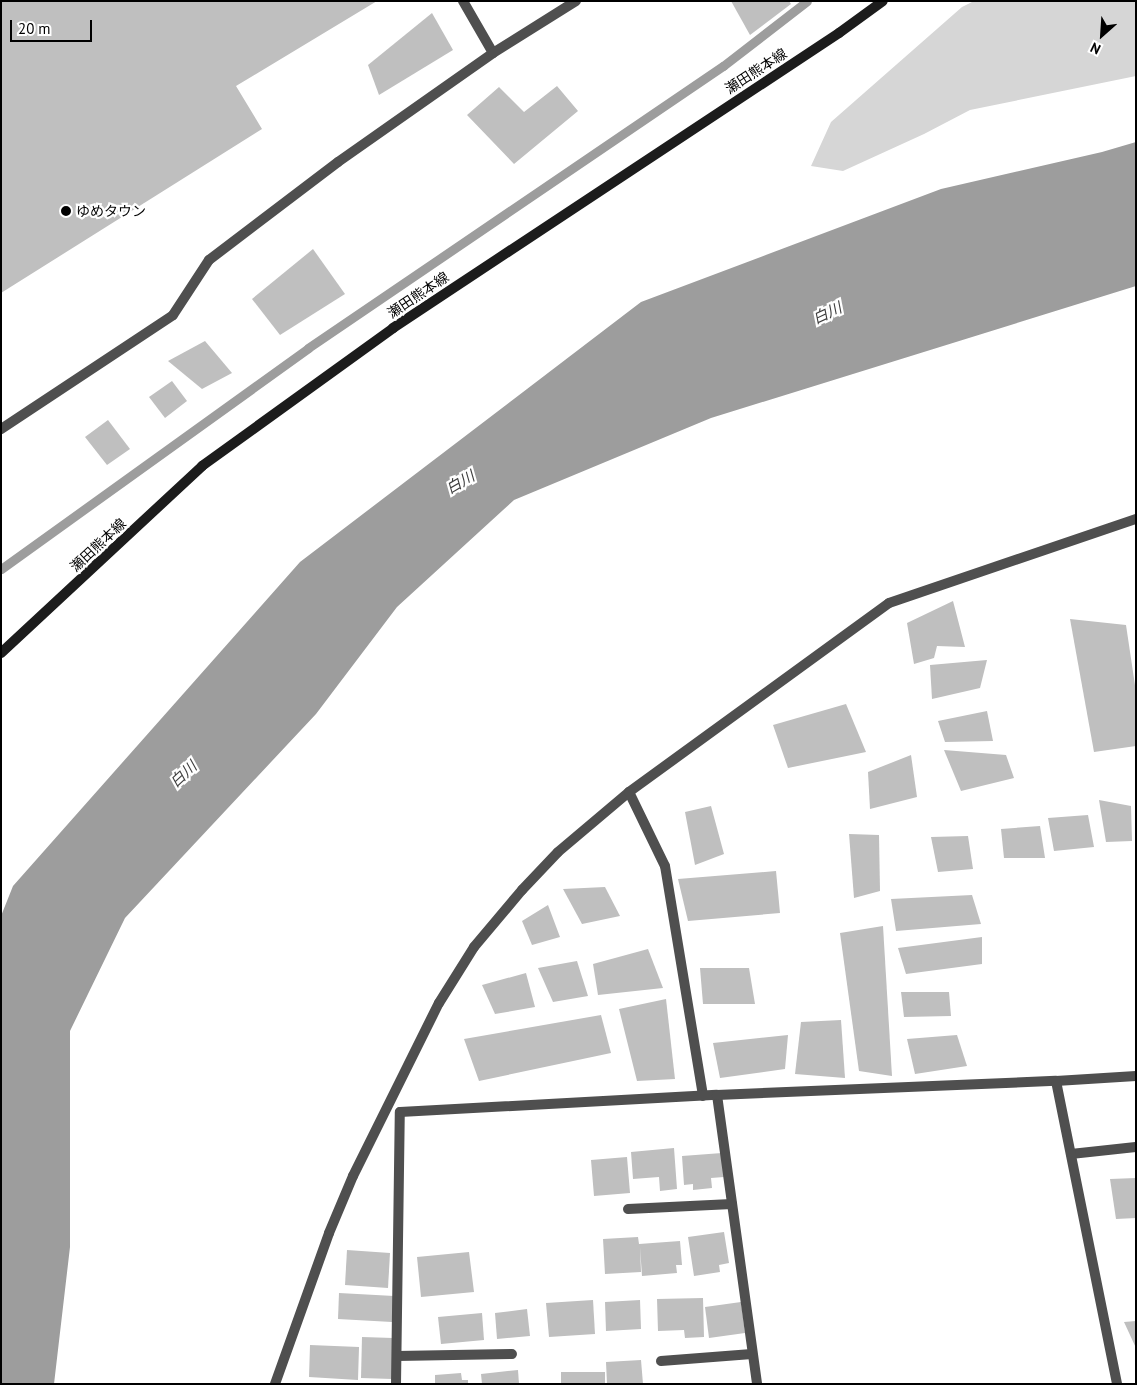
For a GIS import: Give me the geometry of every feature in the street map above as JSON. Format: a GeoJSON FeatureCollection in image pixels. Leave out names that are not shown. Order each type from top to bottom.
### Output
{"type":"FeatureCollection","features":[{"type":"Feature","properties":{"kind":"main road","name":"瀬田熊本線"},"geometry":{"type":"LineString","coordinates":[[1,653],[202,466],[393,328],[839,33],[883,1]]}},
{"type":"Feature","properties":{"kind":"street"},"geometry":{"type":"LineString","coordinates":[[463,1],[493,53]]}},
{"type":"Feature","properties":{"kind":"street"},"geometry":{"type":"LineString","coordinates":[[1,429],[173,315],[209,260],[338,162],[493,53],[576,1]]}},
{"type":"Feature","properties":{"kind":"street"},"geometry":{"type":"LineString","coordinates":[[275,1384],[329,1233],[353,1176],[439,1003],[474,947],[516,897],[558,852],[629,792],[890,603],[1136,519]]}},
{"type":"Feature","properties":{"kind":"street"},"geometry":{"type":"LineString","coordinates":[[629,792],[665,866],[703,1096]]}},
{"type":"Feature","properties":{"kind":"street"},"geometry":{"type":"LineString","coordinates":[[388,1105],[400,1112],[1136,1076]]}},
{"type":"Feature","properties":{"kind":"street"},"geometry":{"type":"LineString","coordinates":[[1056,1081],[1117,1384]]}},
{"type":"Feature","properties":{"kind":"street"},"geometry":{"type":"LineString","coordinates":[[717,1095],[757,1384]]}},
{"type":"Feature","properties":{"kind":"street"},"geometry":{"type":"LineString","coordinates":[[396,1384],[400,1112]]}},
{"type":"Feature","properties":{"kind":"street"},"geometry":{"type":"LineString","coordinates":[[1071,1154],[1136,1147]]}},
{"type":"Feature","properties":{"kind":"street"},"geometry":{"type":"LineString","coordinates":[[628,1209],[732,1204]]}},
{"type":"Feature","properties":{"kind":"street"},"geometry":{"type":"LineString","coordinates":[[396,1356],[512,1354]]}},
{"type":"Feature","properties":{"kind":"street"},"geometry":{"type":"LineString","coordinates":[[661,1361],[752,1354]]}},
{"type":"Feature","properties":{"kind":"shaded area"},"geometry":{"type":"Polygon","coordinates":[[[974,1],[1136,1],[1136,76],[970,110],[924,134],[843,171],[811,166],[831,122],[962,7],[974,1]]]}},
{"type":"Feature","properties":{"kind":"water","name":"白川"},"geometry":{"type":"Polygon","coordinates":[[[1136,142],[1136,286],[711,418],[514,500],[397,607],[316,714],[125,918],[70,1031],[70,1247],[54,1384],[1,1384],[1,916],[13,886],[300,562],[641,302],[941,189],[1102,152],[1136,142]]]}},
{"type":"Feature","properties":{"kind":"building","name":"ゆめタウン"},"geometry":{"type":"Polygon","coordinates":[[[1,1],[377,1],[236,86],[262,129],[1,293],[1,1]]]}},
{"type":"Feature","properties":{"kind":"building"},"geometry":{"type":"Polygon","coordinates":[[[731,1],[789,1],[791,4],[750,35],[731,1]]]}},
{"type":"Feature","properties":{"kind":"building"},"geometry":{"type":"Polygon","coordinates":[[[432,13],[453,50],[379,95],[368,65],[432,13]]]}},
{"type":"Feature","properties":{"kind":"building"},"geometry":{"type":"Polygon","coordinates":[[[557,86],[578,111],[514,164],[467,115],[499,87],[524,112],[557,86]]]}},
{"type":"Feature","properties":{"kind":"building"},"geometry":{"type":"Polygon","coordinates":[[[313,249],[345,294],[280,335],[252,299],[313,249]]]}},
{"type":"Feature","properties":{"kind":"building"},"geometry":{"type":"Polygon","coordinates":[[[205,341],[232,373],[202,389],[168,361],[205,341]]]}},
{"type":"Feature","properties":{"kind":"building"},"geometry":{"type":"Polygon","coordinates":[[[172,381],[187,401],[165,418],[149,397],[172,381]]]}},
{"type":"Feature","properties":{"kind":"building"},"geometry":{"type":"Polygon","coordinates":[[[108,420],[130,449],[107,465],[85,437],[108,420]]]}},
{"type":"Feature","properties":{"kind":"building"},"geometry":{"type":"Polygon","coordinates":[[[953,601],[965,647],[937,646],[934,658],[914,664],[907,623],[953,601]]]}},
{"type":"Feature","properties":{"kind":"building"},"geometry":{"type":"Polygon","coordinates":[[[1070,619],[1126,625],[1136,692],[1136,746],[1094,752],[1070,619]]]}},
{"type":"Feature","properties":{"kind":"building"},"geometry":{"type":"Polygon","coordinates":[[[987,660],[980,688],[932,699],[930,665],[987,660]]]}},
{"type":"Feature","properties":{"kind":"building"},"geometry":{"type":"Polygon","coordinates":[[[846,704],[866,752],[788,768],[773,725],[846,704]]]}},
{"type":"Feature","properties":{"kind":"building"},"geometry":{"type":"Polygon","coordinates":[[[987,711],[993,741],[945,742],[938,721],[987,711]]]}},
{"type":"Feature","properties":{"kind":"building"},"geometry":{"type":"Polygon","coordinates":[[[944,750],[1006,755],[1014,778],[961,791],[944,750]]]}},
{"type":"Feature","properties":{"kind":"building"},"geometry":{"type":"Polygon","coordinates":[[[911,755],[917,797],[870,809],[868,772],[911,755]]]}},
{"type":"Feature","properties":{"kind":"building"},"geometry":{"type":"Polygon","coordinates":[[[1099,800],[1131,806],[1132,841],[1106,842],[1099,800]]]}},
{"type":"Feature","properties":{"kind":"building"},"geometry":{"type":"Polygon","coordinates":[[[711,806],[724,854],[695,865],[685,812],[711,806]]]}},
{"type":"Feature","properties":{"kind":"building"},"geometry":{"type":"Polygon","coordinates":[[[1088,815],[1094,847],[1054,851],[1048,818],[1088,815]]]}},
{"type":"Feature","properties":{"kind":"building"},"geometry":{"type":"Polygon","coordinates":[[[1040,826],[1045,858],[1004,858],[1001,829],[1040,826]]]}},
{"type":"Feature","properties":{"kind":"building"},"geometry":{"type":"Polygon","coordinates":[[[849,834],[879,835],[880,891],[854,898],[849,834]]]}},
{"type":"Feature","properties":{"kind":"building"},"geometry":{"type":"Polygon","coordinates":[[[968,836],[973,869],[938,872],[931,837],[968,836]]]}},
{"type":"Feature","properties":{"kind":"building"},"geometry":{"type":"Polygon","coordinates":[[[776,871],[780,913],[688,921],[678,879],[776,871]]]}},
{"type":"Feature","properties":{"kind":"building"},"geometry":{"type":"Polygon","coordinates":[[[605,887],[620,916],[582,924],[563,889],[605,887]]]}},
{"type":"Feature","properties":{"kind":"building"},"geometry":{"type":"Polygon","coordinates":[[[972,895],[981,924],[896,931],[891,899],[972,895]]]}},
{"type":"Feature","properties":{"kind":"building"},"geometry":{"type":"Polygon","coordinates":[[[548,905],[560,937],[532,945],[522,921],[548,905]]]}},
{"type":"Feature","properties":{"kind":"building"},"geometry":{"type":"Polygon","coordinates":[[[883,926],[892,1076],[859,1071],[840,933],[883,926]]]}},
{"type":"Feature","properties":{"kind":"building"},"geometry":{"type":"Polygon","coordinates":[[[982,937],[982,964],[906,974],[898,948],[982,937]]]}},
{"type":"Feature","properties":{"kind":"building"},"geometry":{"type":"Polygon","coordinates":[[[648,949],[663,988],[598,995],[593,964],[648,949]]]}},
{"type":"Feature","properties":{"kind":"building"},"geometry":{"type":"Polygon","coordinates":[[[577,961],[588,996],[553,1002],[538,968],[577,961]]]}},
{"type":"Feature","properties":{"kind":"building"},"geometry":{"type":"Polygon","coordinates":[[[700,968],[749,968],[755,1004],[703,1004],[700,968]]]}},
{"type":"Feature","properties":{"kind":"building"},"geometry":{"type":"Polygon","coordinates":[[[526,973],[535,1007],[495,1014],[482,985],[526,973]]]}},
{"type":"Feature","properties":{"kind":"building"},"geometry":{"type":"Polygon","coordinates":[[[901,992],[949,992],[951,1016],[904,1017],[901,992]]]}},
{"type":"Feature","properties":{"kind":"building"},"geometry":{"type":"Polygon","coordinates":[[[666,999],[675,1079],[637,1081],[619,1009],[666,999]]]}},
{"type":"Feature","properties":{"kind":"building"},"geometry":{"type":"Polygon","coordinates":[[[601,1015],[611,1053],[479,1081],[464,1039],[601,1015]]]}},
{"type":"Feature","properties":{"kind":"building"},"geometry":{"type":"Polygon","coordinates":[[[841,1020],[845,1078],[795,1074],[801,1022],[841,1020]]]}},
{"type":"Feature","properties":{"kind":"building"},"geometry":{"type":"Polygon","coordinates":[[[788,1035],[785,1069],[720,1078],[713,1043],[788,1035]]]}},
{"type":"Feature","properties":{"kind":"building"},"geometry":{"type":"Polygon","coordinates":[[[957,1035],[967,1066],[915,1074],[907,1039],[957,1035]]]}},
{"type":"Feature","properties":{"kind":"building"},"geometry":{"type":"Polygon","coordinates":[[[674,1148],[677,1189],[660,1191],[659,1177],[633,1179],[631,1152],[674,1148]]]}},
{"type":"Feature","properties":{"kind":"building"},"geometry":{"type":"Polygon","coordinates":[[[722,1153],[724,1177],[711,1178],[712,1188],[693,1190],[693,1184],[684,1185],[682,1156],[722,1153]]]}},
{"type":"Feature","properties":{"kind":"building"},"geometry":{"type":"Polygon","coordinates":[[[627,1157],[630,1193],[594,1196],[591,1160],[627,1157]]]}},
{"type":"Feature","properties":{"kind":"building"},"geometry":{"type":"Polygon","coordinates":[[[1136,1178],[1136,1218],[1116,1219],[1110,1179],[1136,1178]]]}},
{"type":"Feature","properties":{"kind":"building"},"geometry":{"type":"Polygon","coordinates":[[[724,1232],[729,1263],[719,1265],[720,1272],[694,1276],[688,1237],[724,1232]]]}},
{"type":"Feature","properties":{"kind":"building"},"geometry":{"type":"Polygon","coordinates":[[[638,1237],[639,1244],[680,1241],[682,1265],[676,1265],[677,1273],[642,1276],[640,1247],[641,1272],[605,1274],[603,1239],[638,1237]]]}},
{"type":"Feature","properties":{"kind":"building"},"geometry":{"type":"Polygon","coordinates":[[[347,1250],[390,1253],[388,1288],[345,1285],[347,1250]]]}},
{"type":"Feature","properties":{"kind":"building"},"geometry":{"type":"Polygon","coordinates":[[[469,1252],[474,1292],[421,1297],[417,1257],[469,1252]]]}},
{"type":"Feature","properties":{"kind":"building"},"geometry":{"type":"Polygon","coordinates":[[[339,1293],[394,1296],[392,1322],[338,1319],[339,1293]]]}},
{"type":"Feature","properties":{"kind":"building"},"geometry":{"type":"Polygon","coordinates":[[[703,1298],[704,1337],[685,1338],[684,1330],[658,1331],[657,1299],[703,1298]]]}},
{"type":"Feature","properties":{"kind":"building"},"geometry":{"type":"Polygon","coordinates":[[[593,1300],[595,1334],[549,1337],[546,1303],[593,1300]]]}},
{"type":"Feature","properties":{"kind":"building"},"geometry":{"type":"Polygon","coordinates":[[[640,1300],[641,1329],[606,1331],[605,1302],[640,1300]]]}},
{"type":"Feature","properties":{"kind":"building"},"geometry":{"type":"Polygon","coordinates":[[[741,1302],[745,1333],[709,1338],[705,1307],[741,1302]]]}},
{"type":"Feature","properties":{"kind":"building"},"geometry":{"type":"Polygon","coordinates":[[[527,1309],[530,1336],[497,1339],[495,1313],[527,1309]]]}},
{"type":"Feature","properties":{"kind":"building"},"geometry":{"type":"Polygon","coordinates":[[[482,1313],[484,1340],[441,1344],[438,1317],[482,1313]]]}},
{"type":"Feature","properties":{"kind":"building"},"geometry":{"type":"Polygon","coordinates":[[[1136,1321],[1136,1348],[1124,1322],[1136,1321]]]}},
{"type":"Feature","properties":{"kind":"building"},"geometry":{"type":"Polygon","coordinates":[[[362,1337],[393,1338],[392,1379],[361,1378],[362,1337]]]}},
{"type":"Feature","properties":{"kind":"building"},"geometry":{"type":"Polygon","coordinates":[[[310,1345],[359,1347],[358,1380],[309,1377],[310,1345]]]}},
{"type":"Feature","properties":{"kind":"building"},"geometry":{"type":"Polygon","coordinates":[[[641,1360],[643,1384],[607,1384],[606,1362],[641,1360]]]}},
{"type":"Feature","properties":{"kind":"building"},"geometry":{"type":"Polygon","coordinates":[[[518,1370],[519,1384],[482,1384],[481,1374],[518,1370]]]}},
{"type":"Feature","properties":{"kind":"building"},"geometry":{"type":"Polygon","coordinates":[[[561,1372],[605,1372],[605,1384],[561,1384],[561,1372]]]}},
{"type":"Feature","properties":{"kind":"building"},"geometry":{"type":"Polygon","coordinates":[[[461,1373],[462,1380],[468,1380],[468,1384],[435,1384],[435,1375],[461,1373]]]}},
{"type":"Feature","properties":{"kind":"waterway"},"geometry":{"type":"LineString","coordinates":[[1,569],[308,348],[723,66],[807,1]]}},
{"type":"Feature","properties":{"kind":"place","name":"ゆめタウン"},"geometry":{"type":"Point","coordinates":[66,211]}}]}
